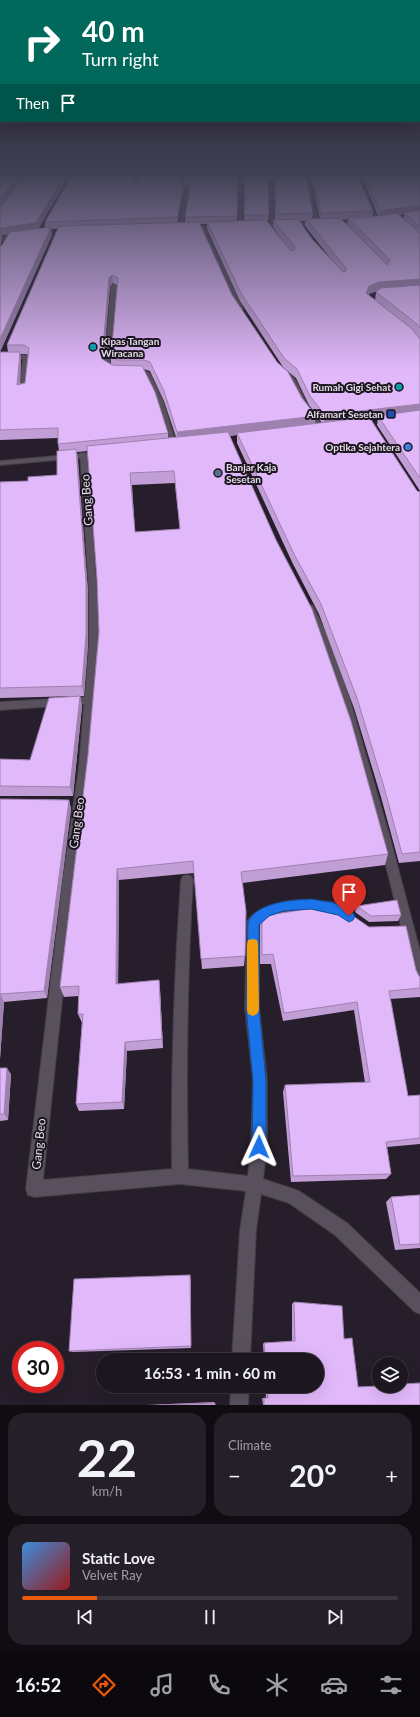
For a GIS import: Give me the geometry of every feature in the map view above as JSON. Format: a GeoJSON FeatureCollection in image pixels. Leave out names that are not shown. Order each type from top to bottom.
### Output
{"type":"FeatureCollection","features":[{"type":"Feature","properties":{"kind":"street"},"geometry":{"type":"LineString","coordinates":[[5,242],[7,239]]}},
{"type":"Feature","properties":{"kind":"street"},"geometry":{"type":"LineString","coordinates":[[207,239],[236,302],[244,316]]}},
{"type":"Feature","properties":{"kind":"street"},"geometry":{"type":"LineString","coordinates":[[114,286],[107,368],[113,371],[143,371],[147,373],[160,401],[170,446],[182,445]]}},
{"type":"Feature","properties":{"kind":"street"},"geometry":{"type":"LineString","coordinates":[[2,357],[6,350]]}},
{"type":"Feature","properties":{"kind":"street"},"geometry":{"type":"LineString","coordinates":[[2,357],[24,356],[27,359],[22,392]]}},
{"type":"Feature","properties":{"kind":"street"},"geometry":{"type":"LineString","coordinates":[[277,364],[292,379],[305,406],[321,428]]}},
{"type":"Feature","properties":{"kind":"street"},"geometry":{"type":"LineString","coordinates":[[0,463],[106,453]]}},
{"type":"Feature","properties":{"kind":"street","name":"Gang Beo"},"geometry":{"type":"LineString","coordinates":[[84,455],[93,592],[94,644],[90,700],[75,803],[69,878],[34,1189],[180,1176]]}},
{"type":"Feature","properties":{"kind":"street"},"geometry":{"type":"LineString","coordinates":[[304,598],[315,618],[347,707],[386,841],[420,979]]}},
{"type":"Feature","properties":{"kind":"street"},"geometry":{"type":"LineString","coordinates":[[0,706],[90,700]]}},
{"type":"Feature","properties":{"kind":"street"},"geometry":{"type":"LineString","coordinates":[[187,880],[183,941],[179,1099],[180,1176],[254,1184],[293,1197],[341,1229],[420,1305]]}},
{"type":"Feature","properties":{"kind":"street"},"geometry":{"type":"LineString","coordinates":[[241,1353],[248,1230],[258,1164],[260,1081],[252,1007],[254,922],[265,913],[283,906],[311,904],[341,910],[346,914]]}},
{"type":"Feature","properties":{"kind":"street"},"geometry":{"type":"LineString","coordinates":[[393,929],[408,928]]}},
{"type":"Feature","properties":{"kind":"street"},"geometry":{"type":"LineString","coordinates":[[239,1405],[240,1393]]}},
{"type":"Feature","properties":{"kind":"building"},"geometry":{"type":"Polygon","coordinates":[[[6,239],[46,239],[0,339],[0,246],[6,239]]]}},
{"type":"Feature","properties":{"kind":"building"},"geometry":{"type":"Polygon","coordinates":[[[54,239],[206,239],[232,295],[277,362],[288,372],[302,398],[316,416],[177,432],[164,391],[150,362],[144,360],[118,360],[111,357],[118,278],[112,275],[109,278],[102,359],[112,365],[142,366],[155,392],[168,433],[58,444],[58,428],[0,430],[0,352],[20,352],[17,385],[25,383],[29,348],[24,345],[7,345],[54,239]]]}},
{"type":"Feature","properties":{"kind":"building"},"geometry":{"type":"Polygon","coordinates":[[[215,239],[281,239],[291,251],[294,250],[295,247],[288,239],[312,239],[343,272],[346,271],[346,268],[322,239],[361,239],[387,265],[390,260],[369,239],[420,239],[420,279],[379,282],[369,286],[366,293],[411,328],[420,339],[420,404],[325,415],[310,396],[297,369],[284,358],[241,293],[215,239]]]}},
{"type":"Feature","properties":{"kind":"building"},"geometry":{"type":"Polygon","coordinates":[[[420,285],[420,328],[376,292],[381,288],[420,285]]]}},
{"type":"Feature","properties":{"kind":"building"},"geometry":{"type":"Polygon","coordinates":[[[420,410],[420,478],[378,416],[420,410]]]}},
{"type":"Feature","properties":{"kind":"building"},"geometry":{"type":"Polygon","coordinates":[[[369,417],[417,491],[420,492],[420,852],[402,854],[384,787],[357,698],[321,604],[294,554],[237,433],[369,417]]]}},
{"type":"Feature","properties":{"kind":"building"},"geometry":{"type":"Polygon","coordinates":[[[228,432],[276,540],[312,609],[351,721],[388,854],[241,872],[246,911],[245,956],[201,959],[193,861],[117,869],[116,984],[159,980],[162,1039],[125,1042],[122,1102],[76,1104],[83,1014],[78,1014],[79,986],[60,987],[88,755],[99,632],[97,579],[87,446],[228,432]],[[174,471],[130,473],[135,532],[180,529],[174,471]]]}},
{"type":"Feature","properties":{"kind":"building"},"geometry":{"type":"Polygon","coordinates":[[[76,449],[86,582],[86,634],[82,686],[0,688],[0,482],[28,481],[28,477],[57,475],[57,451],[76,449]]]}},
{"type":"Feature","properties":{"kind":"building"},"geometry":{"type":"Polygon","coordinates":[[[80,696],[70,787],[0,786],[0,759],[30,760],[49,698],[80,696]]]}},
{"type":"Feature","properties":{"kind":"building"},"geometry":{"type":"Polygon","coordinates":[[[0,799],[69,800],[44,991],[0,994],[0,799]]]}},
{"type":"Feature","properties":{"kind":"building"},"geometry":{"type":"Polygon","coordinates":[[[397,900],[401,915],[371,916],[357,906],[397,900]]]}},
{"type":"Feature","properties":{"kind":"building"},"geometry":{"type":"Polygon","coordinates":[[[333,905],[340,907],[369,927],[406,926],[416,970],[420,977],[420,988],[389,991],[408,1096],[420,1095],[420,1138],[386,1142],[391,1174],[293,1176],[285,1085],[370,1082],[357,1002],[284,1013],[273,954],[262,955],[262,916],[333,905]]]}},
{"type":"Feature","properties":{"kind":"building"},"geometry":{"type":"Polygon","coordinates":[[[0,1068],[7,1068],[4,1114],[0,1114],[0,1068]]]}},
{"type":"Feature","properties":{"kind":"building"},"geometry":{"type":"Polygon","coordinates":[[[420,1195],[420,1244],[400,1245],[391,1197],[420,1195]]]}},
{"type":"Feature","properties":{"kind":"building"},"geometry":{"type":"Polygon","coordinates":[[[190,1275],[191,1346],[69,1351],[74,1279],[190,1275]]]}},
{"type":"Feature","properties":{"kind":"building"},"geometry":{"type":"Polygon","coordinates":[[[294,1302],[342,1306],[344,1339],[352,1338],[358,1387],[372,1386],[372,1393],[408,1393],[408,1384],[420,1383],[420,1405],[264,1405],[264,1398],[268,1398],[268,1393],[324,1393],[324,1353],[265,1353],[264,1343],[295,1341],[294,1302]]]}},
{"type":"Feature","properties":{"kind":"building"},"geometry":{"type":"Polygon","coordinates":[[[215,1403],[215,1405],[159,1405],[215,1403]]]}},
{"type":"Feature","properties":{"kind":"slow traffic"},"geometry":{"type":"LineString","coordinates":[[253,944],[253,1010]]}},
{"type":"Feature","properties":{"kind":"place","name":"Kipas Tangan Wiracana"},"geometry":{"type":"Point","coordinates":[93,347]}},
{"type":"Feature","properties":{"kind":"place","name":"Rumah Gigi Sehat"},"geometry":{"type":"Point","coordinates":[399,387]}},
{"type":"Feature","properties":{"kind":"place","name":"Alfamart Sesetan"},"geometry":{"type":"Point","coordinates":[391,414]}},
{"type":"Feature","properties":{"kind":"place","name":"Optika Sejahtera"},"geometry":{"type":"Point","coordinates":[408,447]}},
{"type":"Feature","properties":{"kind":"place","name":"Banjar Kaja Sesetan"},"geometry":{"type":"Point","coordinates":[218,473]}},
{"type":"Feature","properties":{"kind":"route"},"geometry":{"type":"LineString","coordinates":[[259,1147],[260,1081],[252,1007],[254,922],[265,913],[283,906],[311,904],[341,910],[349,916]]}}]}
